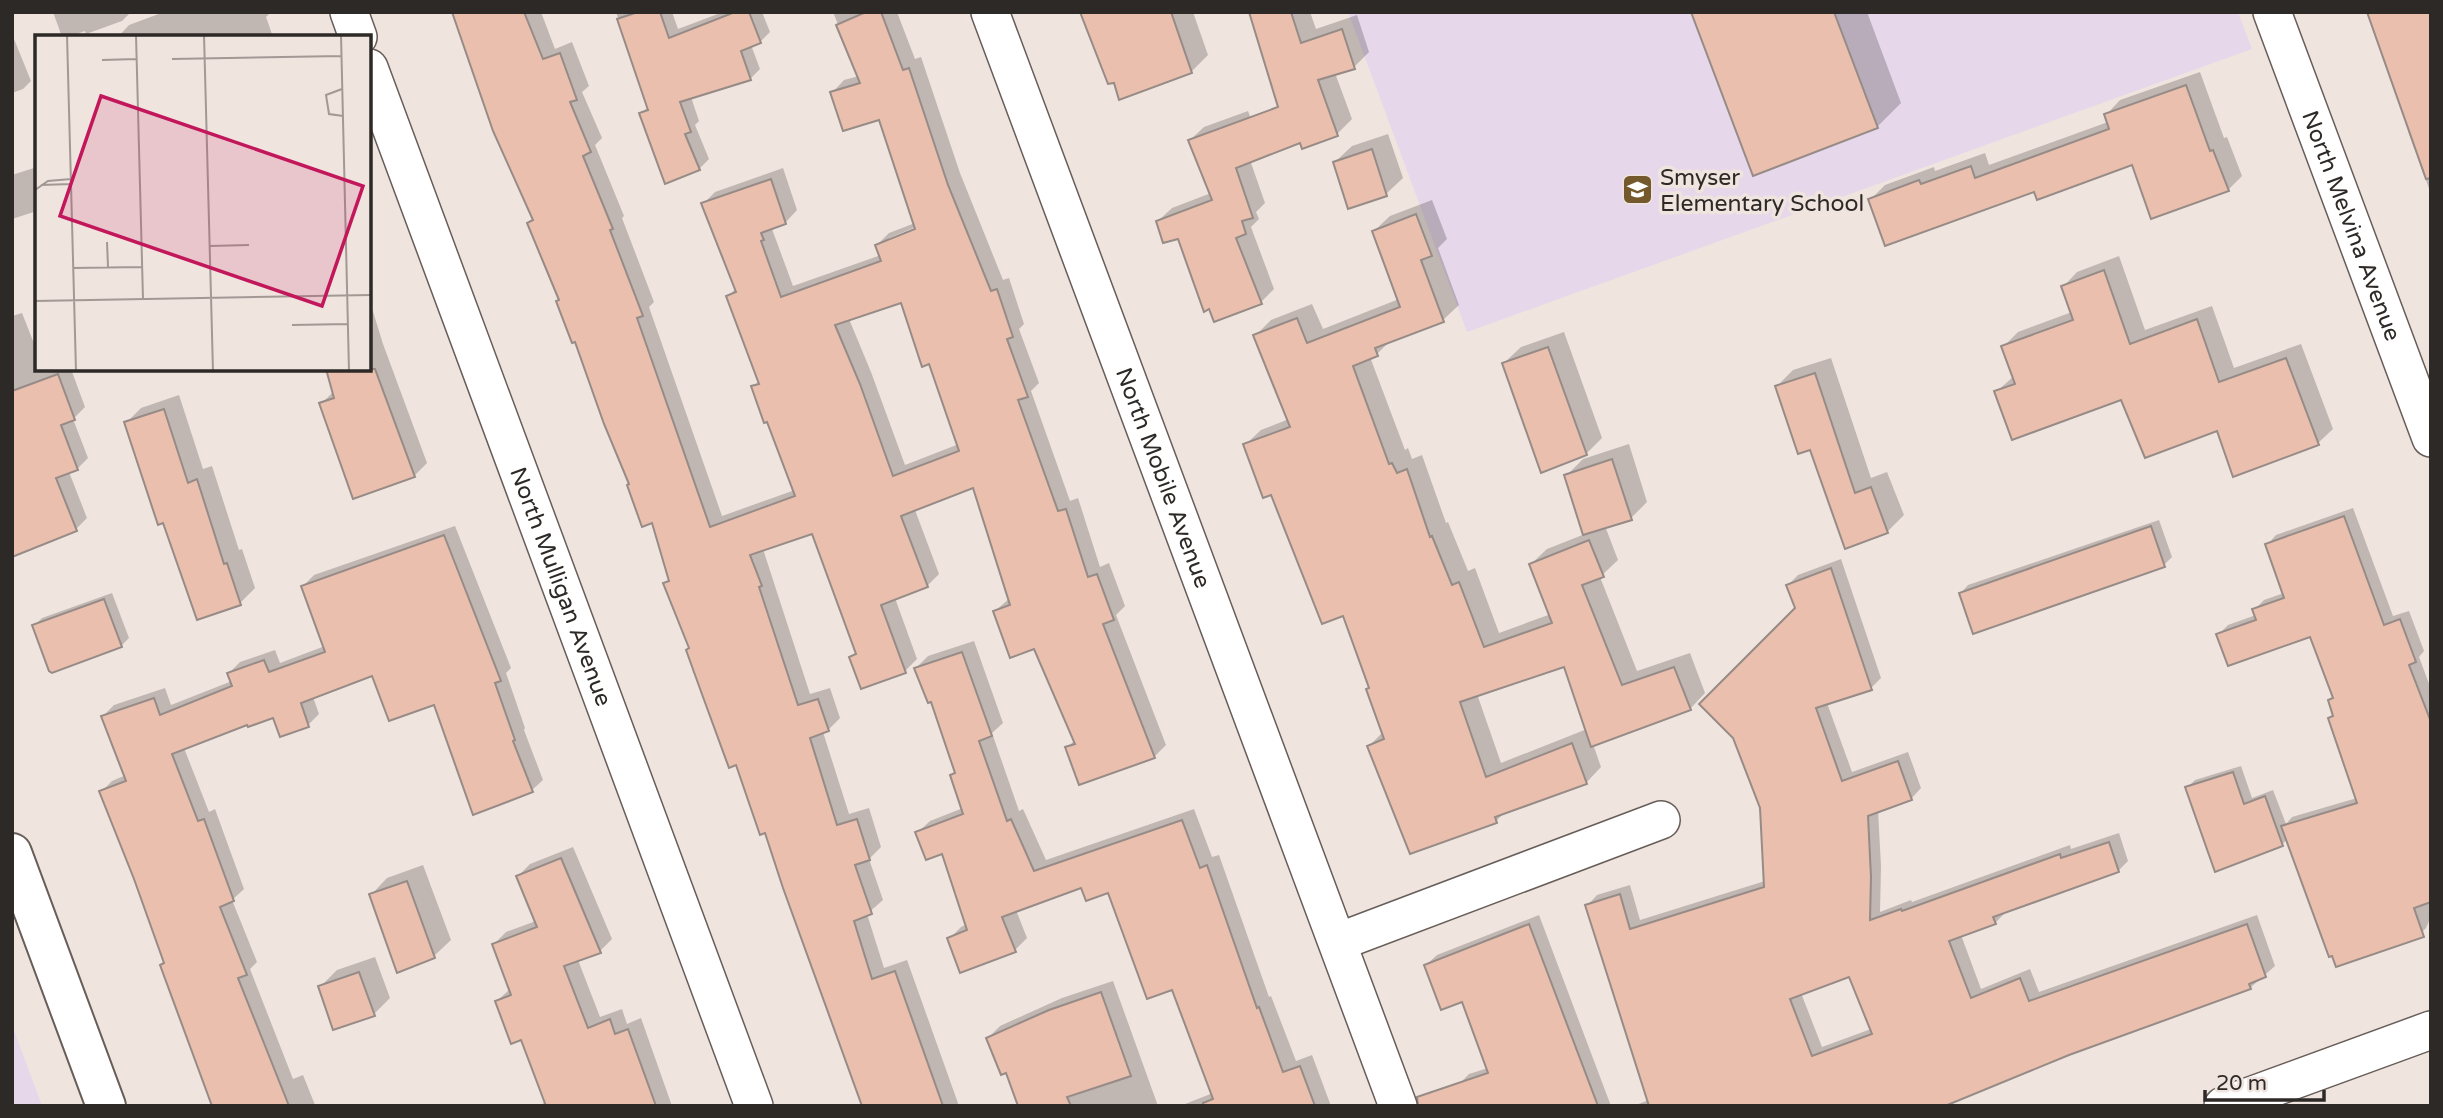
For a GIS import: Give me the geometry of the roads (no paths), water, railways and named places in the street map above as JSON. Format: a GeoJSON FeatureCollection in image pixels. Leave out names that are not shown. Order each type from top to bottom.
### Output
{"type":"FeatureCollection","features":[{"type":"Feature","properties":{"kind":"main road"},"geometry":{"type":"LineString","coordinates":[[12,853],[106,1106]]}},
{"type":"Feature","properties":{"kind":"street"},"geometry":{"type":"LineString","coordinates":[[349,12],[357,35]]}},
{"type":"Feature","properties":{"kind":"street","name":"North Mobile Avenue"},"geometry":{"type":"LineString","coordinates":[[990,12],[1398,1106]]}},
{"type":"Feature","properties":{"kind":"street","name":"North Melvina Avenue"},"geometry":{"type":"LineString","coordinates":[[2272,12],[2431,438]]}},
{"type":"Feature","properties":{"kind":"street","name":"North Mulligan Avenue"},"geometry":{"type":"LineString","coordinates":[[371,73],[754,1106]]}},
{"type":"Feature","properties":{"kind":"street"},"geometry":{"type":"LineString","coordinates":[[1338,942],[1661,820]]}},
{"type":"Feature","properties":{"kind":"street"},"geometry":{"type":"LineString","coordinates":[[2223,1106],[2431,1030]]}},
{"type":"Feature","properties":{"kind":"place","name":"Smyser Elementary School"},"geometry":{"type":"Point","coordinates":[1637,190]}}]}
